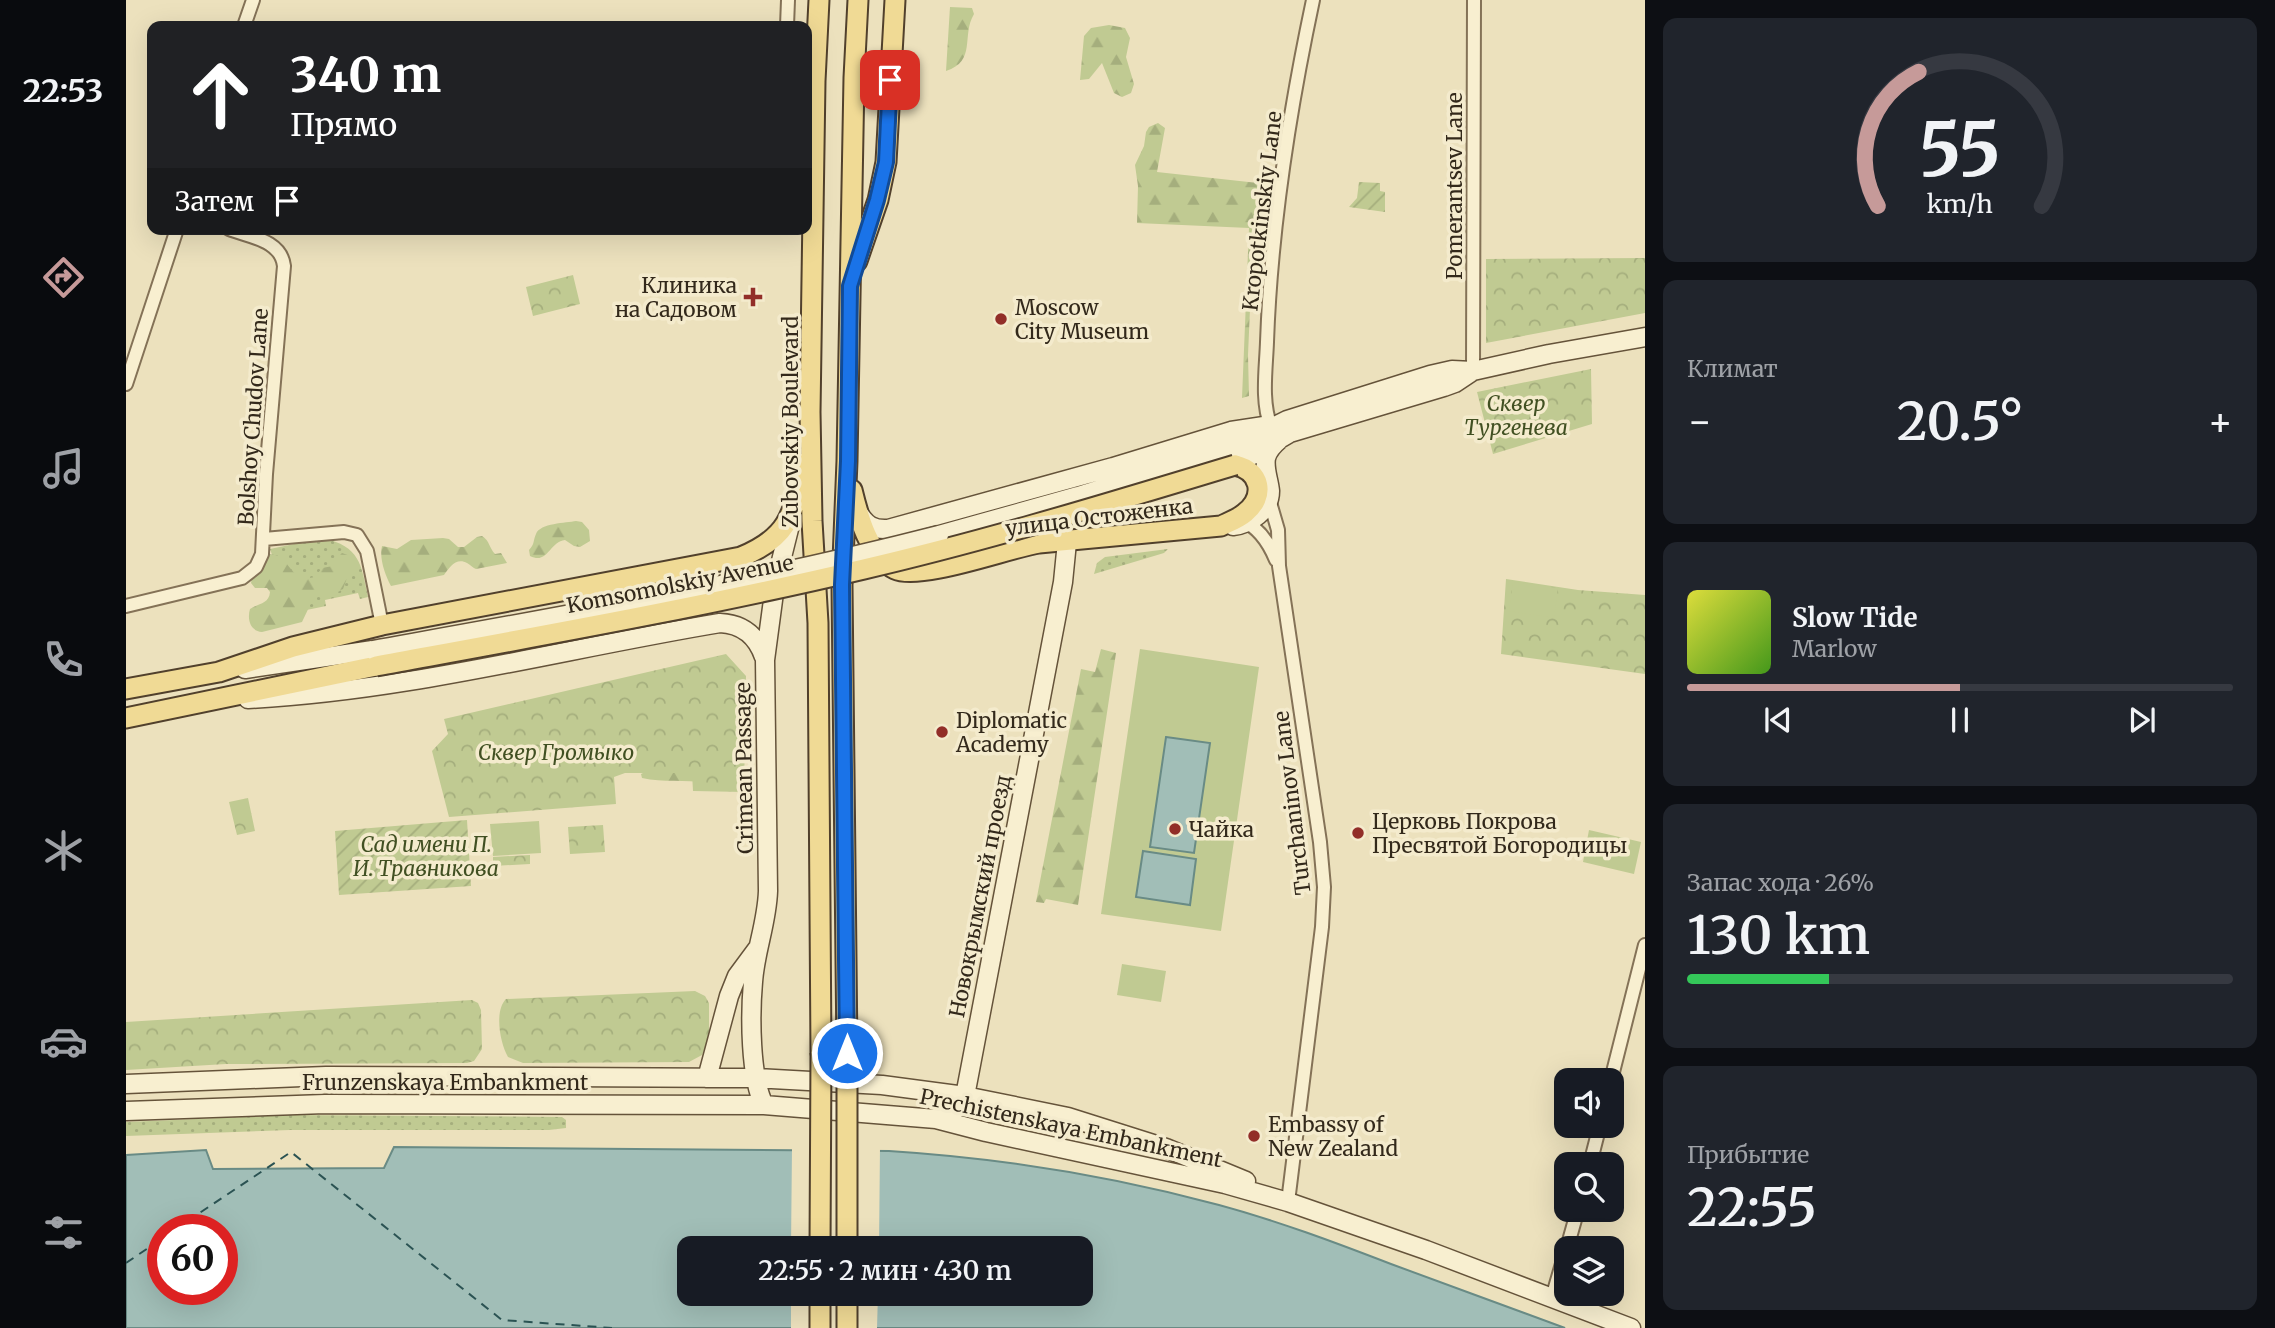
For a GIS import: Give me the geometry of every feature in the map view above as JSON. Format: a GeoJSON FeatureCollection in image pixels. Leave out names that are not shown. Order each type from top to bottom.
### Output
{"type":"FeatureCollection","features":[{"type":"Feature","properties":{"kind":"main road","name":"Zubovskiy Boulevard"},"geometry":{"type":"LineString","coordinates":[[812,166],[820,0]]}},
{"type":"Feature","properties":{"kind":"main road"},"geometry":{"type":"LineString","coordinates":[[847,1236],[842,585],[848,461],[858,0]]}},
{"type":"Feature","properties":{"kind":"main road"},"geometry":{"type":"LineString","coordinates":[[850,286],[886,162],[895,0]]}},
{"type":"Feature","properties":{"kind":"main road","name":"Zubovskiy Boulevard"},"geometry":{"type":"LineString","coordinates":[[810,235],[812,521],[818,623],[820,1236]]}},
{"type":"Feature","properties":{"kind":"main road"},"geometry":{"type":"LineString","coordinates":[[1235,522],[1252,507],[1260,488],[1252,472],[1233,457],[1277,431],[1430,375],[1452,370],[1473,371],[1645,337]]}},
{"type":"Feature","properties":{"kind":"main road"},"geometry":{"type":"LineString","coordinates":[[857,510],[867,524],[888,529],[1113,467],[1231,431],[1254,426],[1277,431]]}},
{"type":"Feature","properties":{"kind":"main road"},"geometry":{"type":"LineString","coordinates":[[1235,522],[1262,511],[1269,499],[1266,458],[1277,431]]}},
{"type":"Feature","properties":{"kind":"main road","name":"Crimean Passage"},"geometry":{"type":"LineString","coordinates":[[764,1105],[755,1078],[753,982],[767,916],[768,891],[765,660],[775,585],[811,432]]}},
{"type":"Feature","properties":{"kind":"main road","name":"Komsomolskiy Avenue"},"geometry":{"type":"LineString","coordinates":[[126,689],[219,672],[291,663],[375,658],[741,596],[863,570],[1017,530],[1233,457]]}},
{"type":"Feature","properties":{"kind":"main road","name":"улица Остоженка"},"geometry":{"type":"LineString","coordinates":[[848,461],[857,510],[879,555],[892,567],[908,573],[929,571],[1016,547],[1235,522]]}},
{"type":"Feature","properties":{"kind":"main road"},"geometry":{"type":"LineString","coordinates":[[219,672],[293,648],[382,625],[741,557],[775,538],[792,514]]}},
{"type":"Feature","properties":{"kind":"main road","name":"Новокрымский проезд"},"geometry":{"type":"LineString","coordinates":[[965,1096],[1063,582],[1068,542]]}},
{"type":"Feature","properties":{"kind":"main road"},"geometry":{"type":"LineString","coordinates":[[689,567],[709,575],[717,592],[715,611],[695,628]]}},
{"type":"Feature","properties":{"kind":"main road"},"geometry":{"type":"LineString","coordinates":[[220,700],[307,696],[379,687],[720,624],[739,626],[755,638],[765,660]]}},
{"type":"Feature","properties":{"kind":"main road","name":"Komsomolskiy Avenue"},"geometry":{"type":"LineString","coordinates":[[126,718],[220,700],[375,658]]}},
{"type":"Feature","properties":{"kind":"main road"},"geometry":{"type":"LineString","coordinates":[[707,1078],[729,996],[737,976],[759,946]]}},
{"type":"Feature","properties":{"kind":"main road","name":"Frunzenskaya Embankment"},"geometry":{"type":"LineString","coordinates":[[126,1083],[326,1076],[755,1078]]}},
{"type":"Feature","properties":{"kind":"main road","name":"Prechistenskaya Embankment"},"geometry":{"type":"LineString","coordinates":[[755,1078],[882,1085],[965,1096],[1097,1125],[1235,1175],[1286,1201]]}},
{"type":"Feature","properties":{"kind":"main road"},"geometry":{"type":"LineString","coordinates":[[936,1119],[956,1110],[962,1105],[965,1096]]}},
{"type":"Feature","properties":{"kind":"main road","name":"Frunzenskaya Embankment"},"geometry":{"type":"LineString","coordinates":[[126,1111],[325,1104],[764,1105]]}},
{"type":"Feature","properties":{"kind":"main road","name":"Prechistenskaya Embankment"},"geometry":{"type":"LineString","coordinates":[[764,1105],[936,1119],[1133,1162],[1286,1201],[1631,1328]]}},
{"type":"Feature","properties":{"kind":"main road"},"geometry":{"type":"LineString","coordinates":[[820,1306],[820,1328]]}},
{"type":"Feature","properties":{"kind":"main road"},"geometry":{"type":"LineString","coordinates":[[847,1306],[847,1328]]}},
{"type":"Feature","properties":{"kind":"street"},"geometry":{"type":"LineString","coordinates":[[246,21],[253,0]]}},
{"type":"Feature","properties":{"kind":"street"},"geometry":{"type":"LineString","coordinates":[[786,21],[788,0]]}},
{"type":"Feature","properties":{"kind":"street","name":"Kropotkinskiy Lane"},"geometry":{"type":"LineString","coordinates":[[1277,431],[1265,408],[1270,268],[1289,131],[1312,0]]}},
{"type":"Feature","properties":{"kind":"street","name":"Pomerantsev Lane"},"geometry":{"type":"LineString","coordinates":[[1473,371],[1474,0]]}},
{"type":"Feature","properties":{"kind":"street"},"geometry":{"type":"LineString","coordinates":[[126,384],[175,235]]}},
{"type":"Feature","properties":{"kind":"street","name":"Bolshoy Chudov Lane"},"geometry":{"type":"LineString","coordinates":[[246,235],[271,244],[281,254],[284,266],[266,474],[264,539],[344,532],[357,535],[367,551],[382,625]]}},
{"type":"Feature","properties":{"kind":"street","name":"Turchaninov Lane"},"geometry":{"type":"LineString","coordinates":[[1269,499],[1278,530],[1279,566],[1320,842],[1324,887],[1322,927],[1286,1201]]}},
{"type":"Feature","properties":{"kind":"street","name":"Turchaninov Lane"},"geometry":{"type":"LineString","coordinates":[[1235,522],[1264,538],[1279,566]]}},
{"type":"Feature","properties":{"kind":"street"},"geometry":{"type":"LineString","coordinates":[[126,606],[242,578],[260,561],[264,539]]}},
{"type":"Feature","properties":{"kind":"street"},"geometry":{"type":"LineString","coordinates":[[1614,1068],[1645,945]]}},
{"type":"Feature","properties":{"kind":"street"},"geometry":{"type":"LineString","coordinates":[[1552,1298],[1554,1291]]}},
{"type":"Feature","properties":{"kind":"green space"},"geometry":{"type":"Polygon","coordinates":[[[950,7],[972,8],[974,14],[962,61],[946,71],[950,7]]]}},
{"type":"Feature","properties":{"kind":"green space"},"geometry":{"type":"Polygon","coordinates":[[[1109,25],[1125,28],[1130,38],[1126,57],[1134,84],[1131,93],[1122,97],[1114,93],[1102,63],[1089,79],[1080,80],[1084,36],[1091,28],[1109,25]]]}},
{"type":"Feature","properties":{"kind":"green space"},"geometry":{"type":"Polygon","coordinates":[[[1158,123],[1165,128],[1157,172],[1267,184],[1252,263],[1249,396],[1242,398],[1249,228],[1137,223],[1138,186],[1135,165],[1144,146],[1146,132],[1149,127],[1158,123]]]}},
{"type":"Feature","properties":{"kind":"green space"},"geometry":{"type":"Polygon","coordinates":[[[1359,182],[1380,183],[1380,191],[1385,192],[1385,212],[1349,207],[1357,198],[1359,182]]]}},
{"type":"Feature","properties":{"kind":"green space"},"geometry":{"type":"Polygon","coordinates":[[[1645,258],[1645,313],[1486,343],[1486,259],[1645,258]]]}},
{"type":"Feature","properties":{"kind":"green space"},"geometry":{"type":"Polygon","coordinates":[[[573,275],[580,304],[533,316],[526,287],[573,275]]]}},
{"type":"Feature","properties":{"kind":"green space","name":"Сквер Тургенева"},"geometry":{"type":"Polygon","coordinates":[[[1591,369],[1592,424],[1493,454],[1477,392],[1591,369]]]}},
{"type":"Feature","properties":{"kind":"green space"},"geometry":{"type":"Polygon","coordinates":[[[582,522],[589,530],[590,541],[580,547],[565,540],[541,558],[530,556],[529,550],[538,530],[582,522]]]}},
{"type":"Feature","properties":{"kind":"green space"},"geometry":{"type":"Polygon","coordinates":[[[482,536],[495,554],[501,553],[507,563],[476,569],[459,561],[444,575],[391,586],[383,566],[382,546],[397,549],[411,540],[443,538],[449,539],[458,547],[464,547],[482,536]]]}},
{"type":"Feature","properties":{"kind":"green space"},"geometry":{"type":"Polygon","coordinates":[[[323,538],[345,546],[357,558],[368,597],[360,599],[358,593],[325,600],[326,606],[292,613],[270,549],[323,538]]]}},
{"type":"Feature","properties":{"kind":"green space"},"geometry":{"type":"Polygon","coordinates":[[[1168,549],[1164,553],[1094,574],[1097,563],[1105,557],[1168,549]]]}},
{"type":"Feature","properties":{"kind":"green space"},"geometry":{"type":"Polygon","coordinates":[[[342,553],[353,557],[358,566],[357,572],[347,578],[343,589],[316,597],[302,622],[262,632],[252,627],[249,620],[250,609],[266,601],[270,592],[267,588],[255,588],[251,583],[252,578],[269,554],[280,556],[294,573],[308,578],[315,577],[322,568],[333,566],[342,553]]]}},
{"type":"Feature","properties":{"kind":"green space"},"geometry":{"type":"Polygon","coordinates":[[[1506,579],[1578,590],[1645,595],[1645,674],[1501,654],[1506,579]]]}},
{"type":"Feature","properties":{"kind":"green space"},"geometry":{"type":"Polygon","coordinates":[[[1513,582],[1558,588],[1554,618],[1509,611],[1513,582]]]}},
{"type":"Feature","properties":{"kind":"green space"},"geometry":{"type":"Polygon","coordinates":[[[1101,649],[1116,653],[1078,905],[1046,899],[1044,903],[1036,902],[1081,669],[1095,672],[1101,649]]]}},
{"type":"Feature","properties":{"kind":"green space","name":"Чайка"},"geometry":{"type":"Polygon","coordinates":[[[1140,649],[1259,667],[1221,931],[1101,914],[1140,649]]]}},
{"type":"Feature","properties":{"kind":"green space","name":"Сквер Громыко"},"geometry":{"type":"Polygon","coordinates":[[[726,654],[746,676],[744,792],[693,791],[692,773],[625,773],[614,777],[616,804],[449,817],[432,751],[448,734],[444,719],[726,654]]]}},
{"type":"Feature","properties":{"kind":"green space"},"geometry":{"type":"Polygon","coordinates":[[[692,755],[706,783],[642,778],[641,774],[669,760],[692,755]]]}},
{"type":"Feature","properties":{"kind":"green space"},"geometry":{"type":"Polygon","coordinates":[[[248,798],[255,831],[237,835],[229,802],[248,798]]]}},
{"type":"Feature","properties":{"kind":"green space","name":"Сад имени П. И. Травникова"},"geometry":{"type":"Polygon","coordinates":[[[467,820],[471,886],[339,895],[335,831],[467,820]]]}},
{"type":"Feature","properties":{"kind":"green space"},"geometry":{"type":"Polygon","coordinates":[[[539,821],[541,853],[493,856],[490,824],[539,821]]]}},
{"type":"Feature","properties":{"kind":"green space"},"geometry":{"type":"Polygon","coordinates":[[[603,825],[605,852],[570,854],[568,827],[603,825]]]}},
{"type":"Feature","properties":{"kind":"green space"},"geometry":{"type":"Polygon","coordinates":[[[1589,830],[1641,842],[1634,874],[1583,862],[1589,830]]]}},
{"type":"Feature","properties":{"kind":"green space"},"geometry":{"type":"Polygon","coordinates":[[[530,855],[530,864],[493,866],[493,857],[530,855]]]}},
{"type":"Feature","properties":{"kind":"green space"},"geometry":{"type":"Polygon","coordinates":[[[1122,964],[1166,971],[1161,1002],[1117,995],[1122,964]]]}},
{"type":"Feature","properties":{"kind":"green space"},"geometry":{"type":"Polygon","coordinates":[[[695,991],[705,996],[709,1003],[709,1039],[702,1055],[689,1062],[523,1063],[508,1057],[503,1044],[499,1019],[502,1004],[506,999],[695,991]]]}},
{"type":"Feature","properties":{"kind":"green space"},"geometry":{"type":"Polygon","coordinates":[[[472,1000],[478,1003],[481,1010],[482,1049],[474,1061],[467,1063],[226,1064],[126,1070],[126,1022],[472,1000]]]}},
{"type":"Feature","properties":{"kind":"green space"},"geometry":{"type":"Polygon","coordinates":[[[289,1115],[562,1117],[566,1120],[566,1128],[290,1130],[126,1136],[126,1122],[289,1115]]]}},
{"type":"Feature","properties":{"kind":"water"},"geometry":{"type":"Polygon","coordinates":[[[1166,737],[1210,743],[1194,853],[1150,847],[1166,737]]]}},
{"type":"Feature","properties":{"kind":"water"},"geometry":{"type":"Polygon","coordinates":[[[1143,851],[1196,859],[1190,905],[1136,897],[1143,851]]]}},
{"type":"Feature","properties":{"kind":"water"},"geometry":{"type":"Polygon","coordinates":[[[394,1147],[889,1151],[972,1158],[1137,1185],[1241,1211],[1565,1328],[126,1328],[126,1155],[206,1150],[213,1169],[384,1168],[394,1147]]]}},
{"type":"Feature","properties":{"kind":"pier"},"geometry":{"type":"Polygon","coordinates":[[[792,1147],[880,1147],[879,1236],[791,1236],[792,1147]]]}},
{"type":"Feature","properties":{"kind":"pier"},"geometry":{"type":"Polygon","coordinates":[[[791,1306],[878,1306],[877,1328],[791,1328],[791,1306]]]}},
{"type":"Feature","properties":{"kind":"ferry route"},"geometry":{"type":"LineString","coordinates":[[198,1214],[291,1152],[502,1320],[612,1328]]}},
{"type":"Feature","properties":{"kind":"ferry route"},"geometry":{"type":"LineString","coordinates":[[126,1263],[147,1249]]}},
{"type":"Feature","properties":{"kind":"place","name":"Клиника на Садовом"},"geometry":{"type":"Point","coordinates":[753,297]}},
{"type":"Feature","properties":{"kind":"place","name":"Moscow City Museum"},"geometry":{"type":"Point","coordinates":[1001,319]}},
{"type":"Feature","properties":{"kind":"place","name":"Diplomatic Academy"},"geometry":{"type":"Point","coordinates":[942,732]}},
{"type":"Feature","properties":{"kind":"place","name":"Чайка"},"geometry":{"type":"Point","coordinates":[1175,829]}},
{"type":"Feature","properties":{"kind":"place","name":"Церковь Покрова Пресвятой Богородицы"},"geometry":{"type":"Point","coordinates":[1358,833]}},
{"type":"Feature","properties":{"kind":"place","name":"Embassy of New Zealand"},"geometry":{"type":"Point","coordinates":[1254,1136]}},
{"type":"Feature","properties":{"kind":"route"},"geometry":{"type":"LineString","coordinates":[[847,1053],[842,585],[848,461],[850,286],[886,162],[890,80]]}}]}
